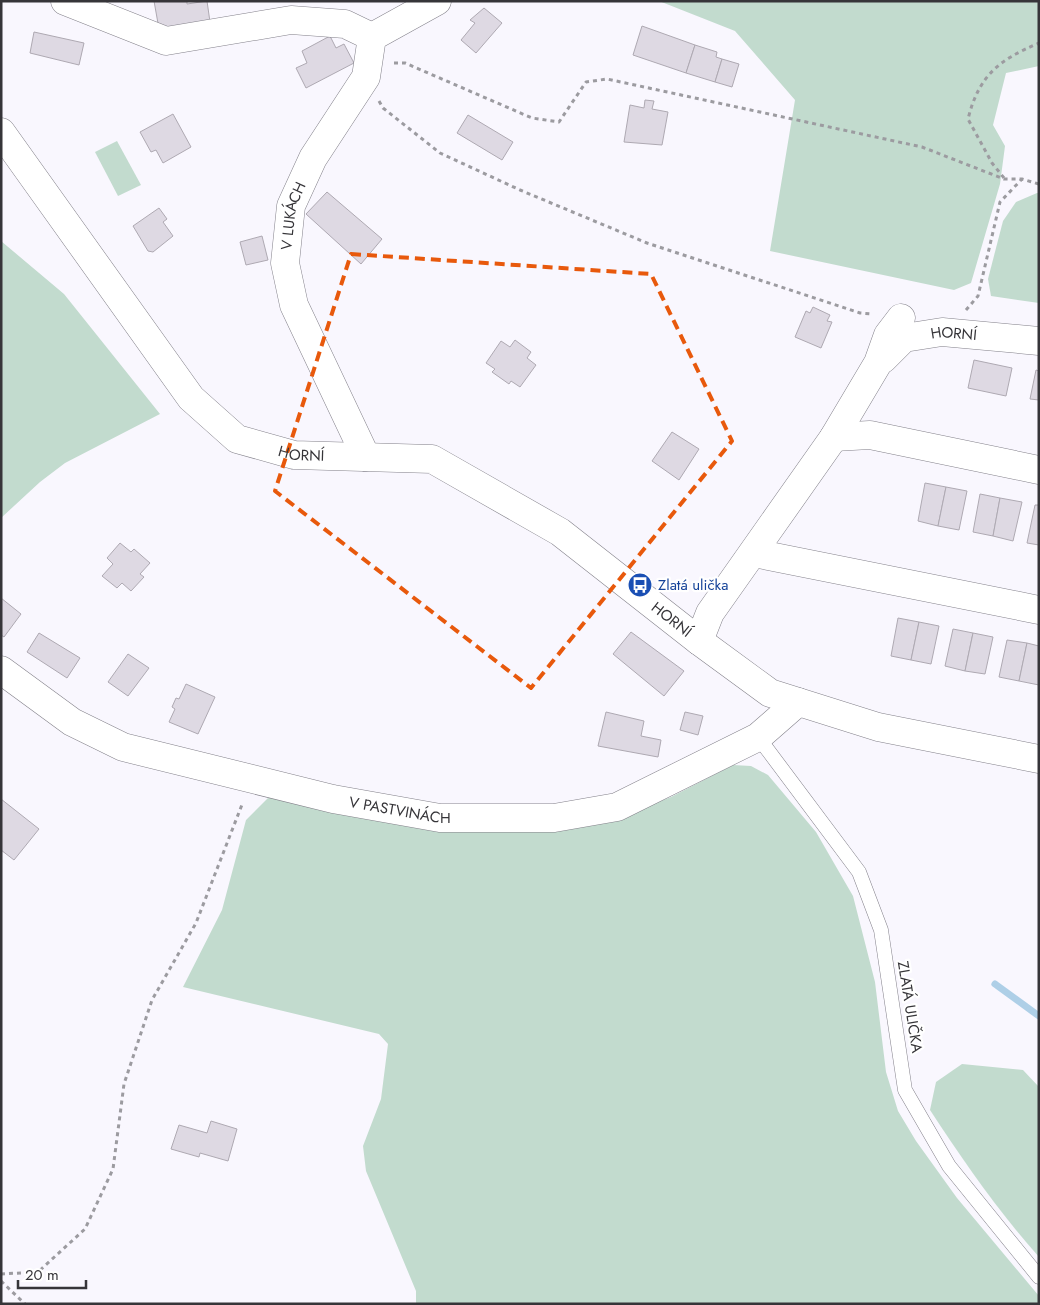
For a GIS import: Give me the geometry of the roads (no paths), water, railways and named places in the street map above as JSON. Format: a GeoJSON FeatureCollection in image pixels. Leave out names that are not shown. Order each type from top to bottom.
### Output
{"type":"FeatureCollection","features":[{"type":"Feature","properties":{"kind":"street"},"geometry":{"type":"LineString","coordinates":[[65,1],[166,41],[291,20],[346,24],[369,59]]}},
{"type":"Feature","properties":{"kind":"street","name":"V LUKÁCH"},"geometry":{"type":"LineString","coordinates":[[366,457],[294,305],[285,263],[291,206],[313,158],[369,59],[437,1]]}},
{"type":"Feature","properties":{"kind":"street","name":"HORNÍ"},"geometry":{"type":"LineString","coordinates":[[1,132],[186,390],[198,404],[237,439],[294,455],[432,459],[560,532],[699,642],[770,693],[878,728],[1039,759]]}},
{"type":"Feature","properties":{"kind":"street","name":"HORNÍ"},"geometry":{"type":"LineString","coordinates":[[699,642],[710,613],[834,437],[878,363],[888,335],[901,318]]}},
{"type":"Feature","properties":{"kind":"street","name":"HORNÍ"},"geometry":{"type":"LineString","coordinates":[[878,363],[904,338],[942,332],[1039,341]]}},
{"type":"Feature","properties":{"kind":"street"},"geometry":{"type":"LineString","coordinates":[[834,437],[870,435],[1039,470]]}},
{"type":"Feature","properties":{"kind":"street"},"geometry":{"type":"LineString","coordinates":[[754,553],[1039,610]]}},
{"type":"Feature","properties":{"kind":"street","name":"V PASTVINÁCH"},"geometry":{"type":"LineString","coordinates":[[1,670],[72,722],[123,747],[333,799],[440,818],[554,818],[617,807],[758,737],[798,702]]}},
{"type":"Feature","properties":{"kind":"lane","name":"ZLATÁ ULIČKA"},"geometry":{"type":"LineString","coordinates":[[758,737],[859,872],[881,930],[906,1090],[950,1166],[1039,1277]]}},
{"type":"Feature","properties":{"kind":"waterway"},"geometry":{"type":"LineString","coordinates":[[995,984],[1039,1016]]}},
{"type":"Feature","properties":{"kind":"place","name":"Zlatá ulička"},"geometry":{"type":"Point","coordinates":[640,585]}}]}
